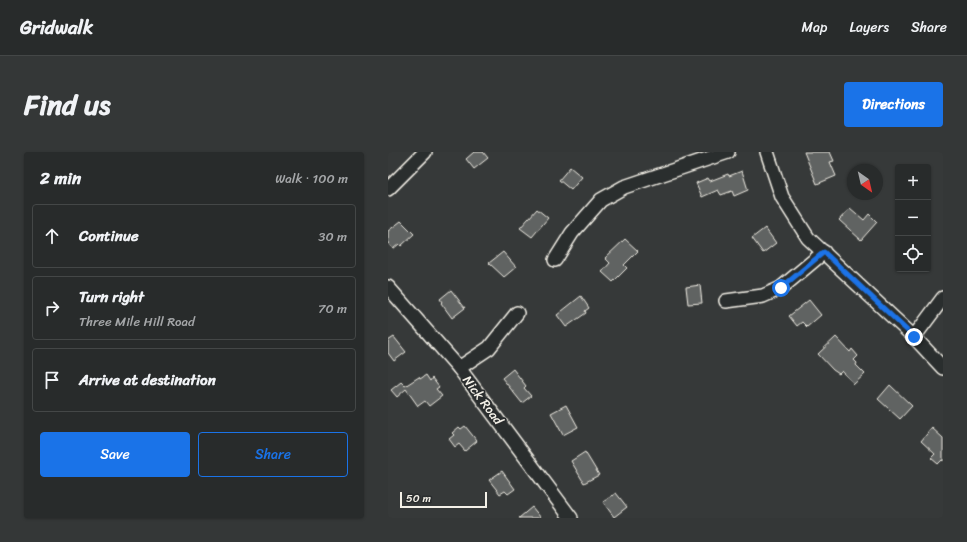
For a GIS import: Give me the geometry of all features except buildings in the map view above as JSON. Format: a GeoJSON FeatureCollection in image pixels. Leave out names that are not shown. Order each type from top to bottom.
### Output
{"type":"FeatureCollection","features":[{"type":"Feature","properties":{"kind":"street"},"geometry":{"type":"LineString","coordinates":[[388,189],[425,152]]}},
{"type":"Feature","properties":{"kind":"street"},"geometry":{"type":"LineString","coordinates":[[555,260],[572,233],[601,200],[624,187],[728,152]]}},
{"type":"Feature","properties":{"kind":"street"},"geometry":{"type":"LineString","coordinates":[[767,152],[782,197],[808,238],[914,337],[943,368]]}},
{"type":"Feature","properties":{"kind":"street"},"geometry":{"type":"LineString","coordinates":[[726,301],[763,296],[781,288],[824,252]]}},
{"type":"Feature","properties":{"kind":"street","name":"Nick Road"},"geometry":{"type":"LineString","coordinates":[[388,287],[459,368],[570,518]]}},
{"type":"Feature","properties":{"kind":"street"},"geometry":{"type":"LineString","coordinates":[[914,337],[943,298]]}},
{"type":"Feature","properties":{"kind":"street"},"geometry":{"type":"LineString","coordinates":[[459,368],[488,348],[517,313]]}},
{"type":"Feature","properties":{"kind":"route"},"geometry":{"type":"LineString","coordinates":[[781,288],[824,252],[914,337]]}}]}
